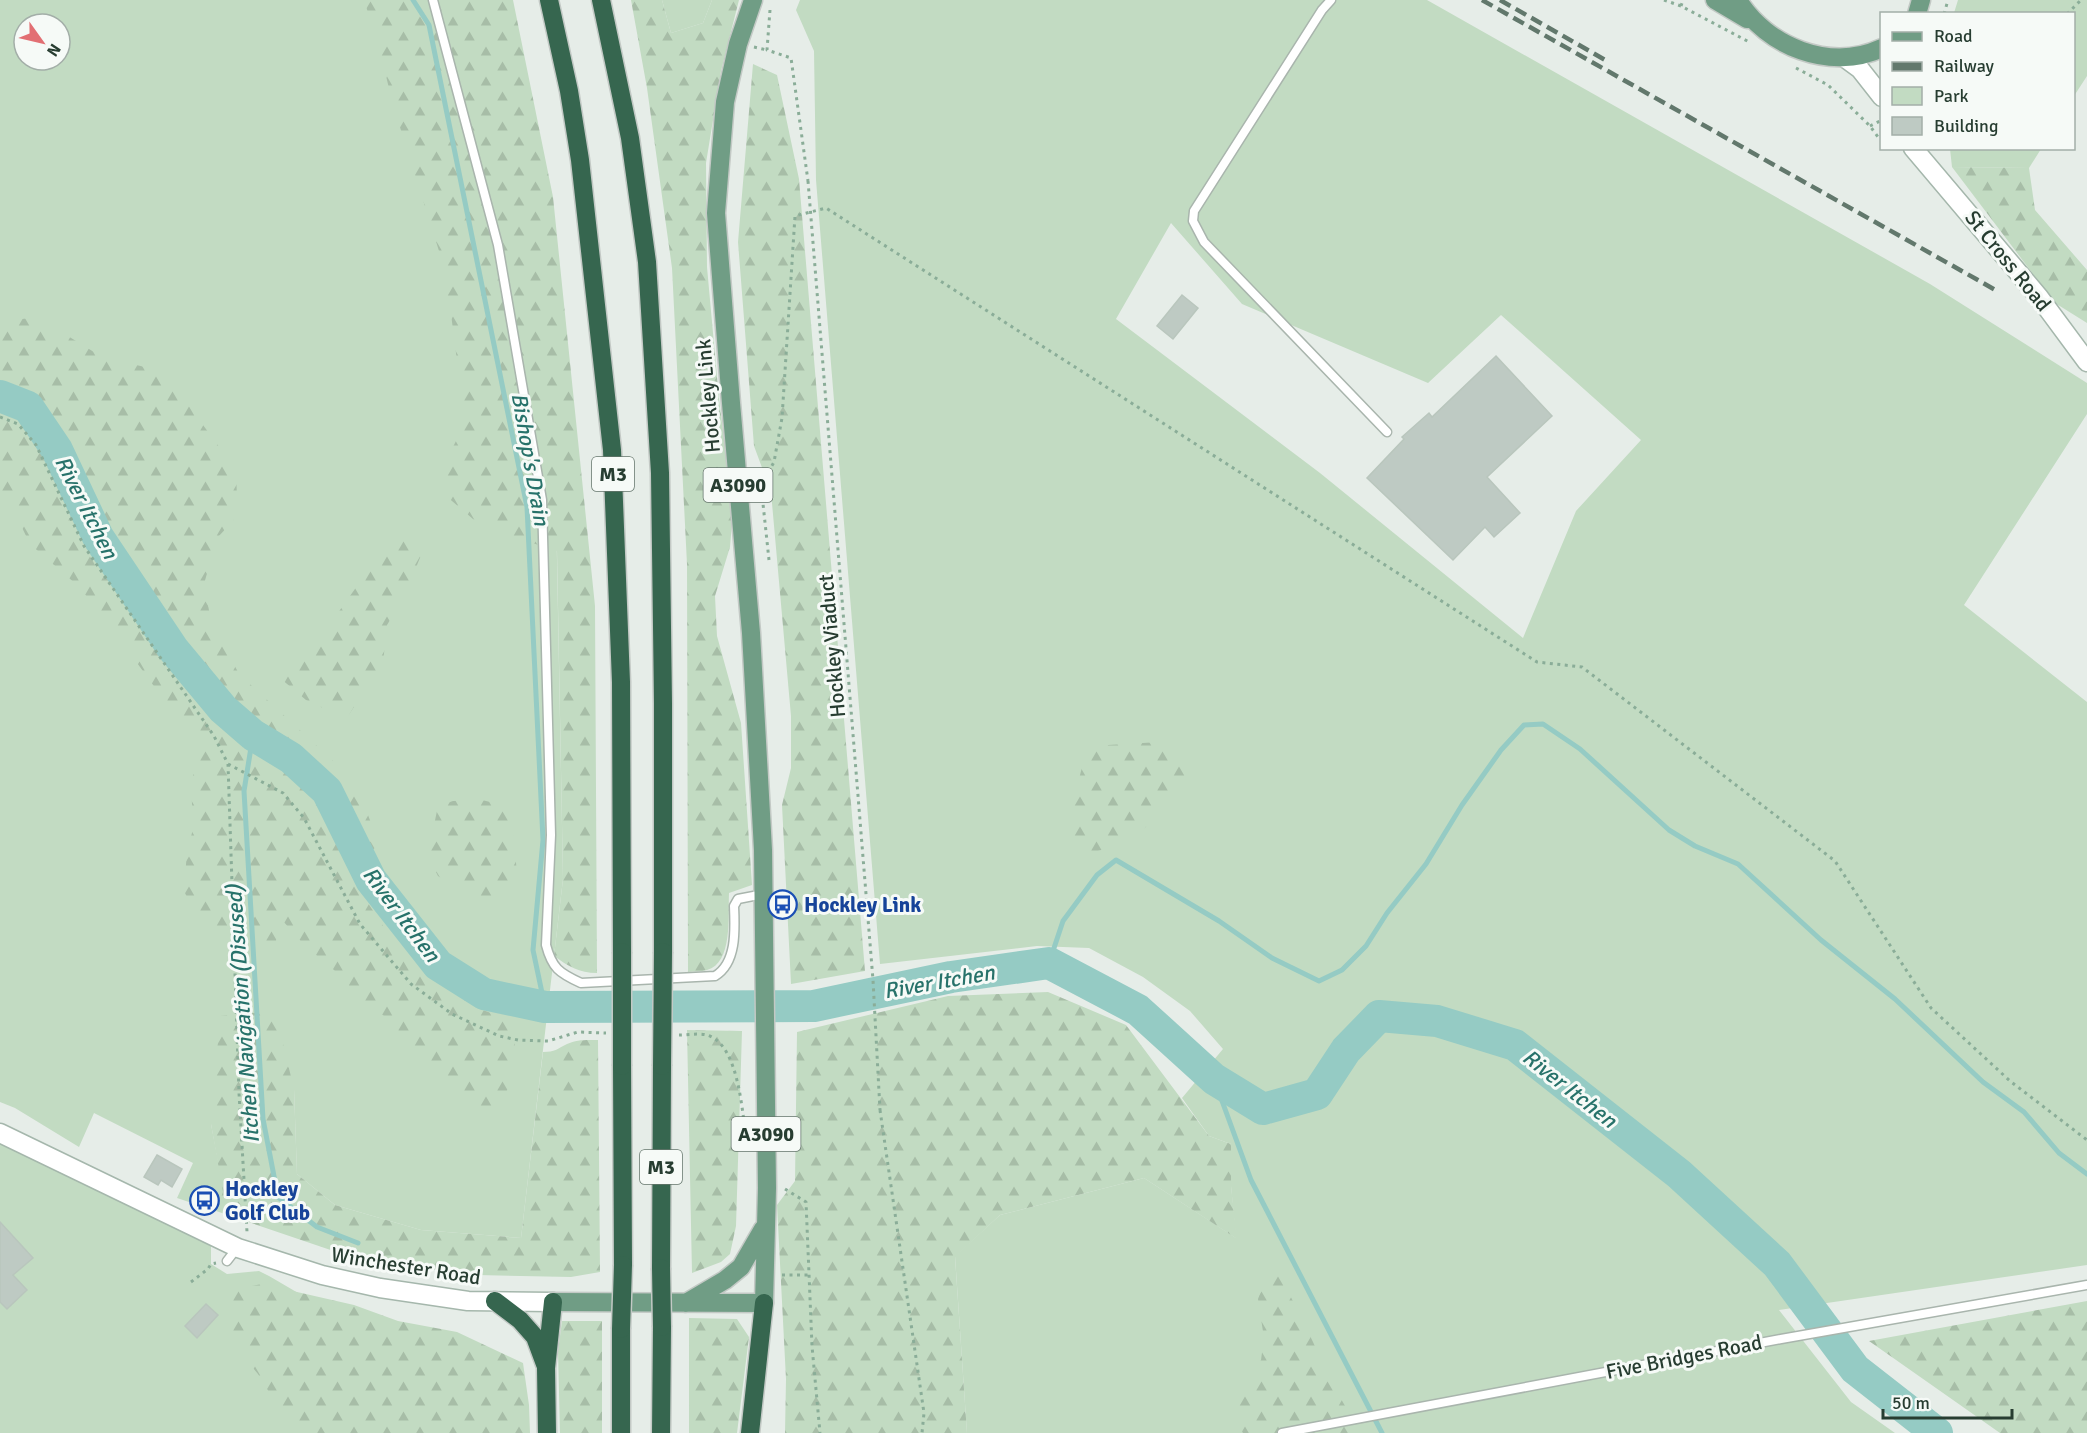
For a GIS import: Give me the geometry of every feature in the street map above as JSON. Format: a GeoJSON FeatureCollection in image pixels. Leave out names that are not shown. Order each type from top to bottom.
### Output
{"type":"FeatureCollection","features":[{"type":"Feature","properties":{"kind":"highway","name":"M3"},"geometry":{"type":"LineString","coordinates":[[549,0],[569,91],[580,160],[612,450],[621,682],[623,1265],[621,1433]]}},
{"type":"Feature","properties":{"kind":"highway","name":"M3"},"geometry":{"type":"LineString","coordinates":[[602,0],[630,138],[647,262],[660,472],[663,703],[661,1433]]}},
{"type":"Feature","properties":{"kind":"highway"},"geometry":{"type":"LineString","coordinates":[[495,1301],[520,1320],[535,1337],[546,1368]]}},
{"type":"Feature","properties":{"kind":"highway"},"geometry":{"type":"LineString","coordinates":[[547,1433],[546,1368],[554,1302]]}},
{"type":"Feature","properties":{"kind":"highway"},"geometry":{"type":"LineString","coordinates":[[750,1433],[764,1303]]}},
{"type":"Feature","properties":{"kind":"main road","name":"Hockley Link"},"geometry":{"type":"LineString","coordinates":[[753,0],[738,44],[725,102],[716,213],[751,633],[764,894],[767,1188],[764,1303]]}},
{"type":"Feature","properties":{"kind":"main road"},"geometry":{"type":"LineString","coordinates":[[1715,0],[1784,42],[1813,56],[1845,58],[1860,56],[1880,48]]}},
{"type":"Feature","properties":{"kind":"main road"},"geometry":{"type":"LineString","coordinates":[[1738,0],[1764,30]]}},
{"type":"Feature","properties":{"kind":"main road"},"geometry":{"type":"LineString","coordinates":[[1845,58],[1860,69],[1880,96]]}},
{"type":"Feature","properties":{"kind":"main road","name":"St Cross Road"},"geometry":{"type":"LineString","coordinates":[[1925,156],[2039,297],[2087,362]]}},
{"type":"Feature","properties":{"kind":"main road","name":"Winchester Road"},"geometry":{"type":"LineString","coordinates":[[0,1133],[122,1190],[232,1255],[321,1275],[380,1288],[468,1301],[764,1303]]}},
{"type":"Feature","properties":{"kind":"main road","name":"Hockley Link"},"geometry":{"type":"LineString","coordinates":[[684,1304],[725,1280],[741,1267],[766,1224]]}},
{"type":"Feature","properties":{"kind":"lane"},"geometry":{"type":"LineString","coordinates":[[433,0],[498,245],[542,500],[550,835],[546,945],[550,962],[565,976],[581,983],[716,976],[724,972],[729,961],[735,902],[738,899],[764,894]]}},
{"type":"Feature","properties":{"kind":"lane"},"geometry":{"type":"LineString","coordinates":[[1331,0],[1322,10],[1194,211],[1193,221],[1204,242],[1387,432]]}},
{"type":"Feature","properties":{"kind":"lane","name":"Five Bridges Road"},"geometry":{"type":"LineString","coordinates":[[1282,1433],[1781,1339],[2087,1285]]}},
{"type":"Feature","properties":{"kind":"path"},"geometry":{"type":"LineString","coordinates":[[1664,0],[1681,6],[1683,0]]}},
{"type":"Feature","properties":{"kind":"path"},"geometry":{"type":"LineString","coordinates":[[2069,12],[2081,0]]}},
{"type":"Feature","properties":{"kind":"path","name":"Hockley Viaduct"},"geometry":{"type":"LineString","coordinates":[[771,6],[767,50],[791,58],[808,181],[872,969],[880,1110],[924,1413],[922,1433]]}},
{"type":"Feature","properties":{"kind":"path"},"geometry":{"type":"LineString","coordinates":[[1880,121],[1870,126],[1880,138]]}},
{"type":"Feature","properties":{"kind":"path"},"geometry":{"type":"LineString","coordinates":[[769,560],[761,485],[774,462],[782,418],[795,216],[826,208],[1537,662],[1582,667],[1835,861],[1931,1008],[2010,1081],[2087,1140]]}},
{"type":"Feature","properties":{"kind":"path"},"geometry":{"type":"LineString","coordinates":[[0,417],[18,424],[36,445],[84,546],[214,736],[228,764],[239,1093],[248,1230]]}},
{"type":"Feature","properties":{"kind":"path"},"geometry":{"type":"LineString","coordinates":[[228,764],[284,793],[304,818],[360,924],[411,984],[452,1014],[499,1036],[518,1040],[548,1041],[578,1032],[613,1033]]}},
{"type":"Feature","properties":{"kind":"path"},"geometry":{"type":"LineString","coordinates":[[672,1034],[708,1035],[725,1049],[735,1067],[747,1144]]}},
{"type":"Feature","properties":{"kind":"path"},"geometry":{"type":"LineString","coordinates":[[783,1188],[806,1202],[812,1346],[820,1433]]}},
{"type":"Feature","properties":{"kind":"path"},"geometry":{"type":"LineString","coordinates":[[191,1282],[211,1264],[232,1255]]}},
{"type":"Feature","properties":{"kind":"path"},"geometry":{"type":"LineString","coordinates":[[779,1275],[810,1275]]}},
{"type":"Feature","properties":{"kind":"green space"},"geometry":{"type":"Polygon","coordinates":[[[0,0],[447,0],[556,507],[563,879],[521,1238],[421,1230],[335,1205],[297,1174],[294,1089],[211,1124],[224,1192],[216,1211],[177,1198],[193,1163],[94,1113],[79,1147],[15,1108],[0,1102],[0,0]]]}},
{"type":"Feature","properties":{"kind":"green space"},"geometry":{"type":"Polygon","coordinates":[[[361,0],[513,0],[553,197],[595,606],[597,973],[574,968],[554,956],[563,879],[557,551],[514,537],[473,519],[445,495],[445,463],[465,423],[451,314],[439,251],[393,105],[365,3],[361,0]]]}},
{"type":"Feature","properties":{"kind":"green space"},"geometry":{"type":"Polygon","coordinates":[[[631,0],[662,0],[671,33],[703,23],[712,0],[739,0],[721,71],[706,163],[707,267],[719,399],[733,510],[730,547],[715,596],[717,636],[741,723],[752,885],[729,893],[727,938],[721,958],[715,966],[707,970],[688,972],[687,564],[672,268],[647,88],[631,0]]]}},
{"type":"Feature","properties":{"kind":"green space"},"geometry":{"type":"Polygon","coordinates":[[[662,0],[712,0],[703,23],[671,33],[662,0]]]}},
{"type":"Feature","properties":{"kind":"green space"},"geometry":{"type":"Polygon","coordinates":[[[800,0],[1427,0],[1930,284],[2087,383],[2087,414],[1964,605],[2087,702],[2087,1265],[1779,1310],[1851,1402],[1895,1433],[967,1433],[955,1256],[1000,1215],[1144,1178],[1236,1238],[1231,1186],[1231,1144],[1209,1136],[1182,1098],[1223,1049],[1190,1011],[1143,977],[1089,948],[1037,946],[880,964],[816,180],[814,51],[796,10],[800,0]],[[1171,223],[1116,319],[1320,473],[1523,638],[1576,511],[1641,440],[1501,315],[1428,383],[1242,304],[1171,223]]]}},
{"type":"Feature","properties":{"kind":"green space"},"geometry":{"type":"Polygon","coordinates":[[[1958,0],[2087,0],[2087,76],[2075,94],[2075,12],[1954,12],[1958,0]]]}},
{"type":"Feature","properties":{"kind":"green space"},"geometry":{"type":"Polygon","coordinates":[[[753,64],[777,75],[799,179],[865,971],[791,984],[782,805],[791,768],[791,716],[771,492],[754,446],[738,242],[753,64]]]}},
{"type":"Feature","properties":{"kind":"green space"},"geometry":{"type":"Polygon","coordinates":[[[1950,150],[2040,150],[2029,168],[1952,167],[1950,150]]]}},
{"type":"Feature","properties":{"kind":"green space"},"geometry":{"type":"Polygon","coordinates":[[[1952,167],[2029,168],[2035,210],[2087,270],[2087,323],[2055,303],[1952,167]]]}},
{"type":"Feature","properties":{"kind":"green space"},"geometry":{"type":"Polygon","coordinates":[[[37,317],[102,357],[149,368],[181,395],[236,470],[237,500],[233,521],[217,538],[204,584],[211,621],[239,674],[344,771],[360,794],[379,844],[348,873],[399,950],[443,986],[480,1009],[518,1023],[508,1089],[487,1120],[455,1095],[389,1020],[360,997],[332,968],[305,946],[283,921],[272,952],[212,927],[194,911],[184,891],[187,851],[195,822],[191,781],[199,760],[196,744],[100,612],[77,585],[30,544],[12,507],[0,504],[0,322],[37,317]]]}},
{"type":"Feature","properties":{"kind":"green space"},"geometry":{"type":"Polygon","coordinates":[[[407,535],[426,543],[404,597],[387,625],[383,663],[346,719],[306,700],[280,678],[296,664],[330,624],[382,551],[407,535]]]}},
{"type":"Feature","properties":{"kind":"green space"},"geometry":{"type":"Polygon","coordinates":[[[1160,742],[1188,755],[1193,770],[1157,816],[1130,838],[1089,854],[1073,844],[1069,817],[1085,756],[1108,745],[1160,742]]]}},
{"type":"Feature","properties":{"kind":"green space"},"geometry":{"type":"Polygon","coordinates":[[[482,800],[506,806],[512,822],[517,873],[505,890],[484,899],[467,895],[438,876],[428,854],[438,806],[453,801],[482,800]]]}},
{"type":"Feature","properties":{"kind":"green space"},"geometry":{"type":"Polygon","coordinates":[[[1048,992],[1126,1025],[1209,1136],[1231,1144],[1231,1186],[1237,1239],[1144,1178],[1000,1215],[955,1257],[967,1433],[785,1433],[786,1379],[777,1205],[795,1181],[797,1032],[948,996],[1048,992]]]}},
{"type":"Feature","properties":{"kind":"green space"},"geometry":{"type":"Polygon","coordinates":[[[275,1011],[294,1089],[297,1174],[335,1205],[421,1230],[521,1238],[543,1052],[553,1051],[575,1041],[598,1040],[600,1272],[571,1277],[477,1275],[360,1260],[216,1211],[223,1192],[211,1124],[220,1016],[275,1011]]]}},
{"type":"Feature","properties":{"kind":"green space"},"geometry":{"type":"Polygon","coordinates":[[[687,1030],[742,1031],[736,1226],[730,1254],[721,1262],[692,1273],[687,1030]]]}},
{"type":"Feature","properties":{"kind":"green space","name":"Hockley Golf Club"},"geometry":{"type":"Polygon","coordinates":[[[0,1138],[211,1246],[211,1264],[227,1274],[259,1271],[269,1276],[507,1415],[507,1433],[0,1433],[0,1138]]]}},
{"type":"Feature","properties":{"kind":"green space"},"geometry":{"type":"Polygon","coordinates":[[[1280,1275],[1331,1382],[1361,1433],[1243,1433],[1238,1425],[1239,1395],[1261,1360],[1264,1338],[1258,1299],[1264,1282],[1280,1275]]]}},
{"type":"Feature","properties":{"kind":"green space"},"geometry":{"type":"Polygon","coordinates":[[[262,1284],[354,1305],[398,1321],[457,1332],[523,1363],[530,1433],[294,1433],[258,1374],[238,1350],[232,1332],[228,1310],[230,1290],[262,1284]]]}},
{"type":"Feature","properties":{"kind":"green space"},"geometry":{"type":"Polygon","coordinates":[[[2087,1301],[2087,1433],[2000,1433],[1869,1341],[2087,1301]]]}},
{"type":"Feature","properties":{"kind":"green space"},"geometry":{"type":"Polygon","coordinates":[[[689,1318],[737,1319],[749,1337],[737,1433],[689,1433],[689,1318]]]}},
{"type":"Feature","properties":{"kind":"green space"},"geometry":{"type":"Polygon","coordinates":[[[562,1321],[602,1321],[602,1433],[560,1433],[558,1351],[562,1321]]]}},
{"type":"Feature","properties":{"kind":"building"},"geometry":{"type":"Polygon","coordinates":[[[1182,295],[1198,308],[1173,339],[1157,326],[1182,295]]]}},
{"type":"Feature","properties":{"kind":"building"},"geometry":{"type":"Polygon","coordinates":[[[1496,356],[1552,416],[1487,477],[1520,513],[1494,537],[1485,527],[1453,560],[1367,478],[1404,439],[1402,437],[1429,413],[1432,417],[1496,356]]]}},
{"type":"Feature","properties":{"kind":"building"},"geometry":{"type":"Polygon","coordinates":[[[157,1155],[182,1169],[172,1187],[161,1180],[158,1185],[144,1177],[157,1155]]]}},
{"type":"Feature","properties":{"kind":"building"},"geometry":{"type":"Polygon","coordinates":[[[0,1222],[33,1258],[13,1275],[27,1290],[7,1309],[0,1302],[0,1222]]]}},
{"type":"Feature","properties":{"kind":"building"},"geometry":{"type":"Polygon","coordinates":[[[206,1304],[218,1315],[197,1338],[185,1326],[206,1304]]]}},
{"type":"Feature","properties":{"kind":"waterway","name":"Bishop's Drain"},"geometry":{"type":"LineString","coordinates":[[413,0],[429,25],[527,507],[543,840],[533,950],[545,1007]]}},
{"type":"Feature","properties":{"kind":"waterway","name":"River Itchen"},"geometry":{"type":"LineString","coordinates":[[0,396],[28,407],[57,450],[98,537],[173,649],[223,709],[253,735],[291,758],[327,791],[371,880],[438,965],[484,994],[545,1007],[814,1006],[951,977],[1049,963],[1138,1010],[1214,1079],[1263,1109],[1317,1094],[1346,1050],[1379,1016],[1437,1021],[1515,1045],[1679,1174],[1777,1264],[1855,1369],[1937,1433]]}},
{"type":"Feature","properties":{"kind":"waterway"},"geometry":{"type":"LineString","coordinates":[[1049,963],[1063,921],[1097,875],[1116,860],[1219,921],[1272,958],[1319,981],[1342,970],[1366,946],[1387,913],[1426,864],[1462,805],[1501,750],[1524,725],[1543,724],[1580,749],[1669,830],[1695,846],[1738,864],[1821,940],[1895,999],[1983,1082],[2024,1112],[2059,1153],[2087,1174]]}},
{"type":"Feature","properties":{"kind":"waterway","name":"Itchen Navigation (Disused)"},"geometry":{"type":"LineString","coordinates":[[253,735],[244,791],[263,1119],[278,1197],[317,1227],[358,1243]]}},
{"type":"Feature","properties":{"kind":"waterway"},"geometry":{"type":"LineString","coordinates":[[1214,1079],[1251,1180],[1382,1433]]}},
{"type":"Feature","properties":{"kind":"railway"},"geometry":{"type":"LineString","coordinates":[[1482,0],[1999,292]]}},
{"type":"Feature","properties":{"kind":"railway"},"geometry":{"type":"LineString","coordinates":[[1500,0],[1607,61]]}},
{"type":"Feature","properties":{"kind":"place","name":"Hockley Link"},"geometry":{"type":"Point","coordinates":[783,905]}},
{"type":"Feature","properties":{"kind":"place","name":"Hockley Golf Club"},"geometry":{"type":"Point","coordinates":[204,1201]}}]}
